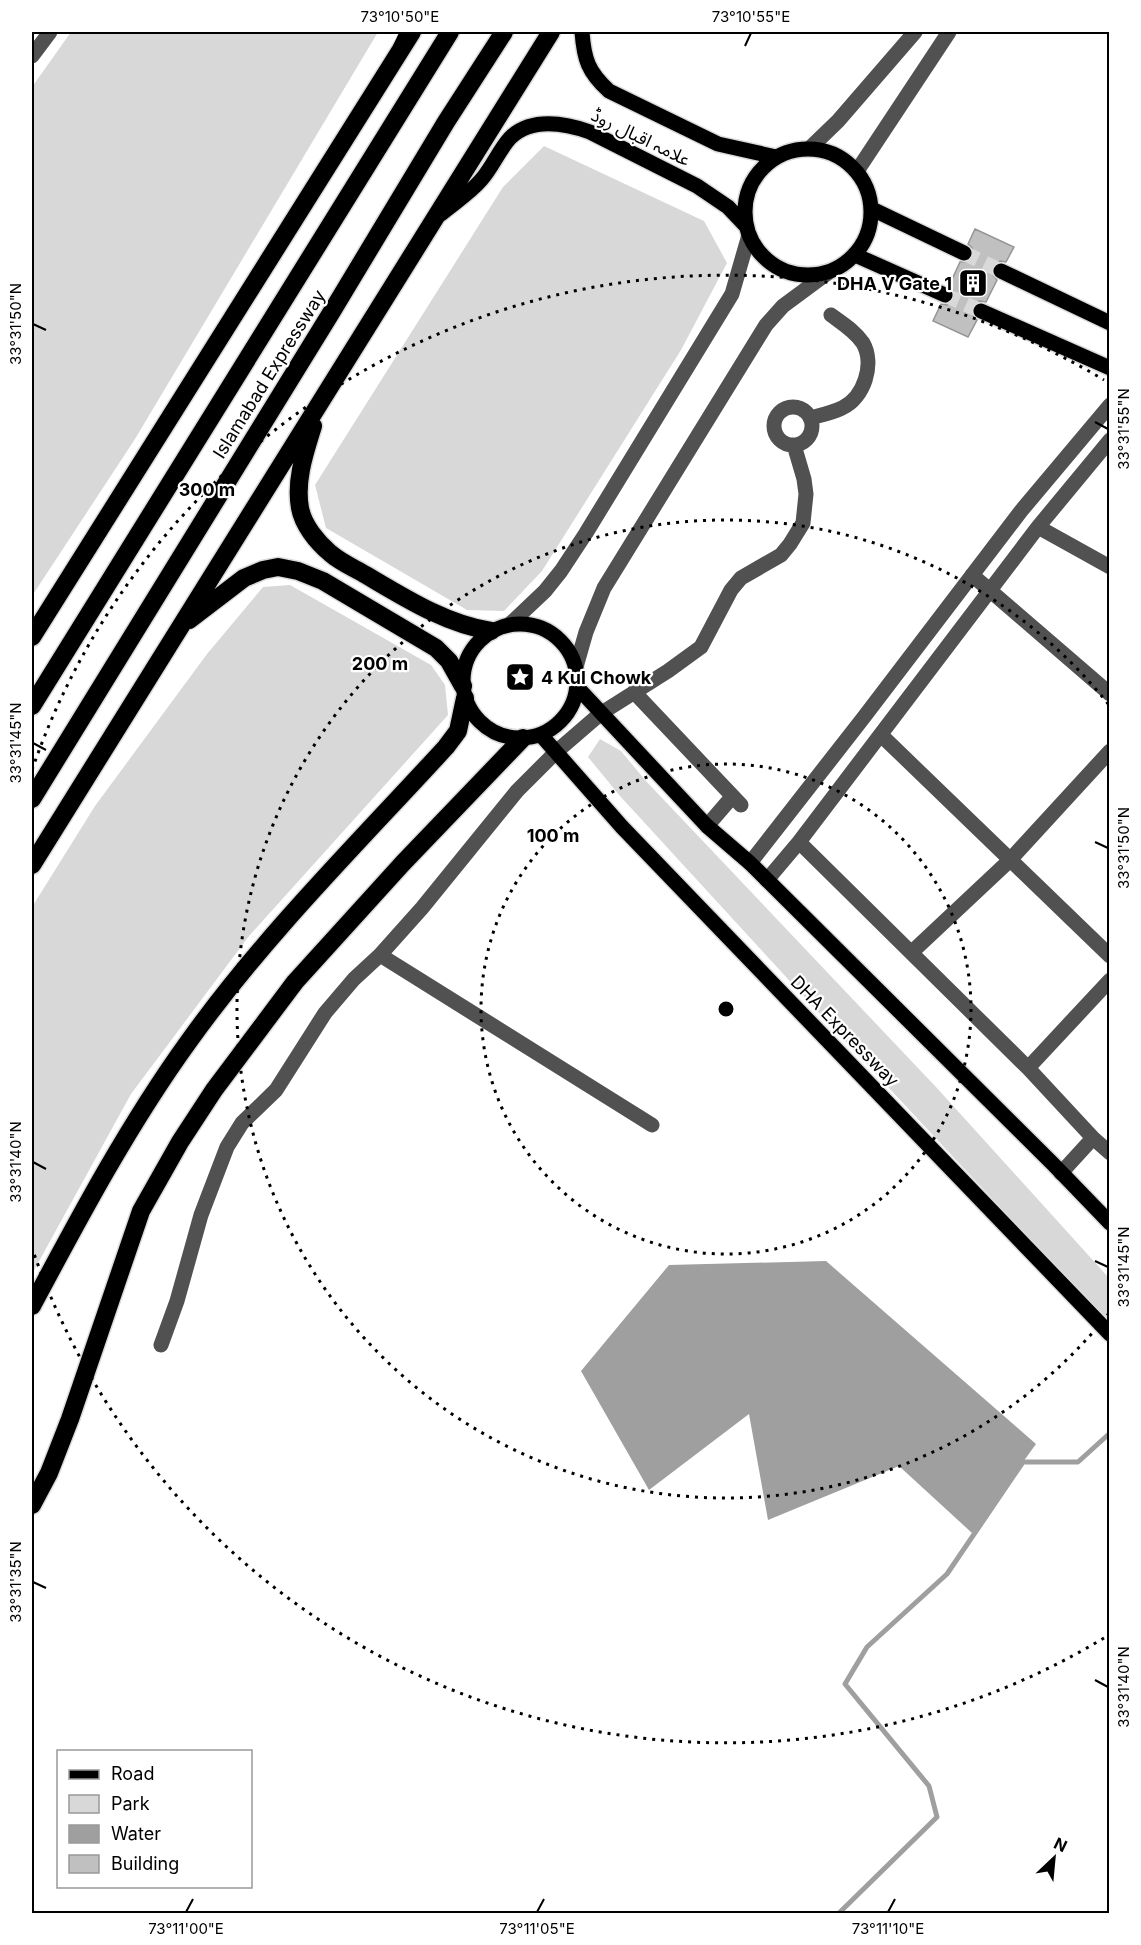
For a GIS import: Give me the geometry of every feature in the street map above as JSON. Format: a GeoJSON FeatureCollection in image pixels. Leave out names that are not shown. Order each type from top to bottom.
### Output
{"type":"FeatureCollection","features":[{"type":"Feature","properties":{"kind":"highway"},"geometry":{"type":"LineString","coordinates":[[32,637],[412,32]]}},
{"type":"Feature","properties":{"kind":"highway","name":"Islamabad Expressway"},"geometry":{"type":"LineString","coordinates":[[32,706],[450,32]]}},
{"type":"Feature","properties":{"kind":"highway","name":"Islamabad Expressway"},"geometry":{"type":"LineString","coordinates":[[32,799],[446,122],[504,32]]}},
{"type":"Feature","properties":{"kind":"highway"},"geometry":{"type":"LineString","coordinates":[[32,865],[551,32]]}},
{"type":"Feature","properties":{"kind":"highway"},"geometry":{"type":"LineString","coordinates":[[319,404],[302,462],[298,488],[300,509],[310,532],[331,554],[410,600],[459,624],[492,631]]}},
{"type":"Feature","properties":{"kind":"highway"},"geometry":{"type":"LineString","coordinates":[[32,1306],[75,1224],[188,1042],[265,944],[446,747],[458,731],[464,692],[449,661],[436,648],[323,581],[298,571],[278,567],[244,578],[179,628]]}},
{"type":"Feature","properties":{"kind":"highway"},"geometry":{"type":"LineString","coordinates":[[32,1505],[49,1473],[70,1419],[141,1211],[180,1142],[214,1089],[295,982],[403,863],[523,738]]}},
{"type":"Feature","properties":{"kind":"main road","name":"علامہ اقبال روڈ"},"geometry":{"type":"LineString","coordinates":[[582,32],[583,49],[588,66],[597,80],[609,91],[718,144],[776,157]]}},
{"type":"Feature","properties":{"kind":"main road","name":"علامہ اقبال روڈ"},"geometry":{"type":"LineString","coordinates":[[434,220],[480,181],[510,138],[523,129],[552,123],[590,132],[697,186],[728,207],[748,231],[762,255],[782,270],[805,275],[829,272],[855,255],[869,233],[872,209],[868,189],[849,163],[831,153],[810,148],[798,149],[776,157],[759,172],[748,192],[745,204],[748,231]]}},
{"type":"Feature","properties":{"kind":"main road"},"geometry":{"type":"LineString","coordinates":[[872,209],[964,253]]}},
{"type":"Feature","properties":{"kind":"main road"},"geometry":{"type":"LineString","coordinates":[[855,255],[945,295]]}},
{"type":"Feature","properties":{"kind":"main road"},"geometry":{"type":"LineString","coordinates":[[1001,271],[1110,323]]}},
{"type":"Feature","properties":{"kind":"main road"},"geometry":{"type":"LineString","coordinates":[[981,311],[1110,368]]}},
{"type":"Feature","properties":{"kind":"main road"},"geometry":{"type":"LineString","coordinates":[[509,625],[534,625],[556,636],[568,650],[576,667],[578,688],[569,711],[552,729],[541,735],[523,738],[501,735],[492,731],[476,717],[464,692],[465,665],[469,655],[475,645],[492,631],[509,625]]}},
{"type":"Feature","properties":{"kind":"main road"},"geometry":{"type":"LineString","coordinates":[[578,688],[706,826],[750,862],[1110,1223]]}},
{"type":"Feature","properties":{"kind":"main road","name":"DHA Expressway"},"geometry":{"type":"LineString","coordinates":[[541,735],[622,827],[1110,1334]]}},
{"type":"Feature","properties":{"kind":"street"},"geometry":{"type":"LineString","coordinates":[[32,56],[50,32]]}},
{"type":"Feature","properties":{"kind":"street"},"geometry":{"type":"LineString","coordinates":[[810,148],[838,121],[915,32]]}},
{"type":"Feature","properties":{"kind":"street"},"geometry":{"type":"LineString","coordinates":[[857,171],[949,32]]}},
{"type":"Feature","properties":{"kind":"street"},"geometry":{"type":"LineString","coordinates":[[509,625],[545,591],[561,571],[732,294],[748,231]]}},
{"type":"Feature","properties":{"kind":"street"},"geometry":{"type":"LineString","coordinates":[[576,667],[586,632],[604,588],[766,325],[783,306],[829,272]]}},
{"type":"Feature","properties":{"kind":"street"},"geometry":{"type":"LineString","coordinates":[[810,417],[845,407],[852,401],[859,394],[869,363],[864,345],[858,337],[831,315]]}},
{"type":"Feature","properties":{"kind":"street"},"geometry":{"type":"LineString","coordinates":[[750,862],[1021,511],[1110,405]]}},
{"type":"Feature","properties":{"kind":"street"},"geometry":{"type":"LineString","coordinates":[[796,406],[807,412],[812,430],[806,441],[794,445],[787,444],[777,437],[773,425],[775,418],[783,409],[796,406]]}},
{"type":"Feature","properties":{"kind":"street"},"geometry":{"type":"LineString","coordinates":[[767,880],[799,842],[1038,527],[1110,440]]}},
{"type":"Feature","properties":{"kind":"street"},"geometry":{"type":"LineString","coordinates":[[161,1345],[177,1301],[201,1215],[227,1147],[242,1123],[276,1090],[325,1013],[354,979],[380,955],[423,908],[517,791],[556,752],[600,714],[701,647],[731,590],[741,578],[781,555],[790,544],[802,523],[806,494],[804,478],[794,445]]}},
{"type":"Feature","properties":{"kind":"street"},"geometry":{"type":"LineString","coordinates":[[1038,527],[1110,567]]}},
{"type":"Feature","properties":{"kind":"street"},"geometry":{"type":"LineString","coordinates":[[972,575],[1110,694]]}},
{"type":"Feature","properties":{"kind":"street"},"geometry":{"type":"LineString","coordinates":[[634,692],[737,801],[706,826]]}},
{"type":"Feature","properties":{"kind":"street"},"geometry":{"type":"LineString","coordinates":[[881,735],[1110,956]]}},
{"type":"Feature","properties":{"kind":"street"},"geometry":{"type":"LineString","coordinates":[[912,952],[1010,861],[1110,751]]}},
{"type":"Feature","properties":{"kind":"street"},"geometry":{"type":"LineString","coordinates":[[799,842],[912,952],[1110,1153]]}},
{"type":"Feature","properties":{"kind":"street"},"geometry":{"type":"LineString","coordinates":[[380,955],[652,1125]]}},
{"type":"Feature","properties":{"kind":"street"},"geometry":{"type":"LineString","coordinates":[[1028,1068],[1110,980]]}},
{"type":"Feature","properties":{"kind":"street"},"geometry":{"type":"LineString","coordinates":[[1061,1173],[1093,1138]]}},
{"type":"Feature","properties":{"kind":"green space"},"geometry":{"type":"Polygon","coordinates":[[[71,32],[378,32],[135,439],[32,596],[32,87],[71,32]]]}},
{"type":"Feature","properties":{"kind":"green space"},"geometry":{"type":"Polygon","coordinates":[[[544,146],[704,221],[727,263],[681,350],[542,571],[504,611],[467,610],[326,528],[315,485],[503,187],[544,146]]]}},
{"type":"Feature","properties":{"kind":"green space"},"geometry":{"type":"Polygon","coordinates":[[[290,585],[431,665],[445,685],[448,715],[249,936],[131,1094],[32,1274],[32,907],[95,806],[207,654],[263,587],[290,585]]]}},
{"type":"Feature","properties":{"kind":"green space"},"geometry":{"type":"Polygon","coordinates":[[[600,739],[621,751],[645,780],[936,1087],[1109,1278],[1109,1324],[620,796],[588,757],[600,739]]]}},
{"type":"Feature","properties":{"kind":"water"},"geometry":{"type":"Polygon","coordinates":[[[826,1261],[1036,1444],[972,1533],[899,1466],[768,1520],[749,1414],[649,1490],[581,1371],[669,1265],[826,1261]]]}},
{"type":"Feature","properties":{"kind":"building","name":"DHA V Gate 1"},"geometry":{"type":"Polygon","coordinates":[[[975,229],[1014,247],[1006,262],[1000,261],[993,266],[991,272],[997,280],[986,302],[979,301],[972,307],[971,313],[977,320],[968,337],[933,321],[941,304],[947,305],[954,299],[955,293],[949,286],[960,262],[969,261],[973,257],[972,248],[968,244],[975,229]]]}},
{"type":"Feature","properties":{"kind":"waterway"},"geometry":{"type":"LineString","coordinates":[[838,1914],[937,1817],[929,1786],[845,1684],[867,1647],[947,1574],[1023,1462],[1078,1462],[1110,1433]]}},
{"type":"Feature","properties":{"kind":"tunnel"},"geometry":{"type":"LineString","coordinates":[[964,253],[1001,271]]}},
{"type":"Feature","properties":{"kind":"tunnel"},"geometry":{"type":"LineString","coordinates":[[945,295],[981,311]]}},
{"type":"Feature","properties":{"kind":"place","name":"DHA V Gate 1"},"geometry":{"type":"Point","coordinates":[973,283]}},
{"type":"Feature","properties":{"kind":"place","name":"4 Kul Chowk"},"geometry":{"type":"Point","coordinates":[520,677]}}]}
